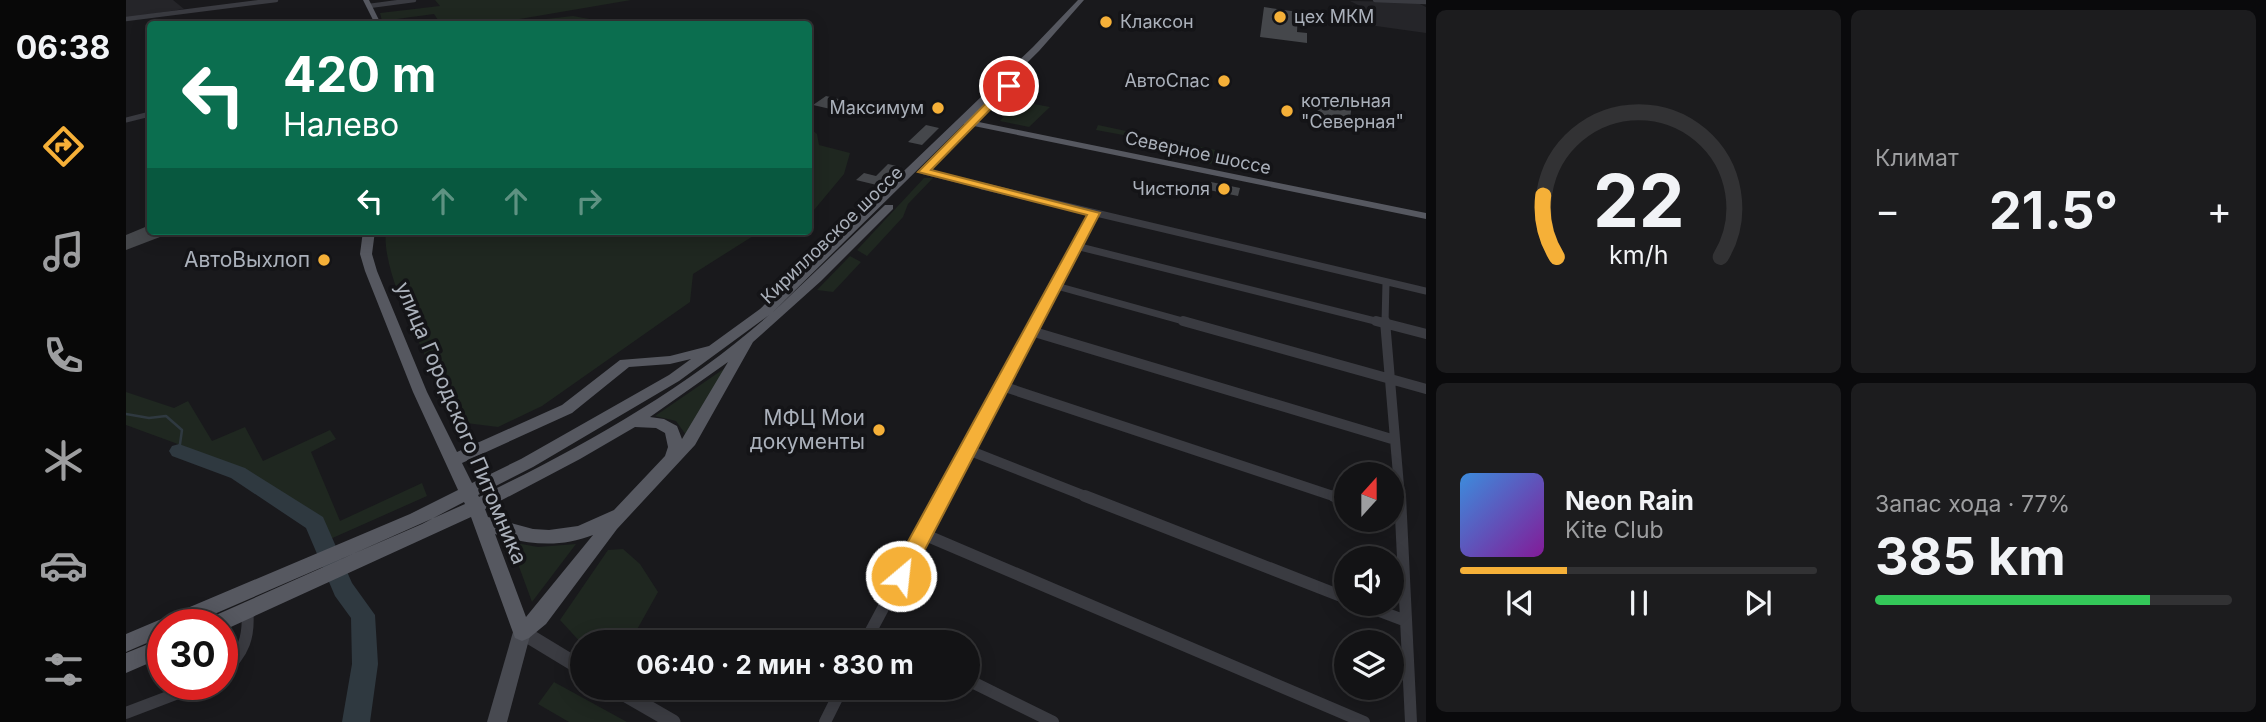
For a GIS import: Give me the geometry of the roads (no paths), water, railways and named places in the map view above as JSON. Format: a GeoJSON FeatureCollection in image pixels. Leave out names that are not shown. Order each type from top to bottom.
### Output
{"type":"FeatureCollection","features":[{"type":"Feature","properties":{"kind":"main road","name":"Кирилловское шоссе"},"geometry":{"type":"LineString","coordinates":[[599,430],[629,421],[687,385],[777,316],[924,172],[1081,0]]}},
{"type":"Feature","properties":{"kind":"main road","name":"Кирилловское шоссе"},"geometry":{"type":"LineString","coordinates":[[599,430],[727,341],[790,289],[967,122],[1088,0]]}},
{"type":"Feature","properties":{"kind":"main road"},"geometry":{"type":"LineString","coordinates":[[367,3],[376,21]]}},
{"type":"Feature","properties":{"kind":"main road","name":"Северное шоссе"},"geometry":{"type":"LineString","coordinates":[[967,122],[1426,216]]}},
{"type":"Feature","properties":{"kind":"main road","name":"улица Городского Питомника"},"geometry":{"type":"LineString","coordinates":[[368,235],[366,254],[371,271],[451,461],[482,522],[522,632]]}},
{"type":"Feature","properties":{"kind":"main road"},"geometry":{"type":"LineString","coordinates":[[497,722],[522,632],[539,618],[623,510],[700,425],[749,339]]}},
{"type":"Feature","properties":{"kind":"main road"},"geometry":{"type":"LineString","coordinates":[[451,461],[567,409],[625,363],[695,354],[727,341]]}},
{"type":"Feature","properties":{"kind":"main road"},"geometry":{"type":"LineString","coordinates":[[646,396],[659,378],[660,371],[652,360]]}},
{"type":"Feature","properties":{"kind":"main road"},"geometry":{"type":"LineString","coordinates":[[629,421],[659,423],[672,430],[676,447],[672,457]]}},
{"type":"Feature","properties":{"kind":"main road"},"geometry":{"type":"LineString","coordinates":[[204,609],[416,519],[599,430]]}},
{"type":"Feature","properties":{"kind":"main road"},"geometry":{"type":"LineString","coordinates":[[238,615],[424,533],[599,430]]}},
{"type":"Feature","properties":{"kind":"main road"},"geometry":{"type":"LineString","coordinates":[[482,522],[533,539],[554,538],[593,527],[623,510]]}},
{"type":"Feature","properties":{"kind":"main road"},"geometry":{"type":"LineString","coordinates":[[126,643],[147,634]]}},
{"type":"Feature","properties":{"kind":"main road"},"geometry":{"type":"LineString","coordinates":[[126,663],[147,654]]}},
{"type":"Feature","properties":{"kind":"street"},"geometry":{"type":"LineString","coordinates":[[126,19],[276,0]]}},
{"type":"Feature","properties":{"kind":"street"},"geometry":{"type":"LineString","coordinates":[[367,3],[414,0]]}},
{"type":"Feature","properties":{"kind":"street"},"geometry":{"type":"LineString","coordinates":[[1375,0],[1426,2]]}},
{"type":"Feature","properties":{"kind":"street"},"geometry":{"type":"LineString","coordinates":[[126,120],[147,115]]}},
{"type":"Feature","properties":{"kind":"street"},"geometry":{"type":"LineString","coordinates":[[924,172],[1426,291]]}},
{"type":"Feature","properties":{"kind":"street"},"geometry":{"type":"LineString","coordinates":[[872,630],[1053,285],[1094,213]]}},
{"type":"Feature","properties":{"kind":"street"},"geometry":{"type":"LineString","coordinates":[[1076,246],[1426,334]]}},
{"type":"Feature","properties":{"kind":"street"},"geometry":{"type":"LineString","coordinates":[[1386,282],[1385,324],[1396,462]]}},
{"type":"Feature","properties":{"kind":"street"},"geometry":{"type":"LineString","coordinates":[[1053,285],[1426,389]]}},
{"type":"Feature","properties":{"kind":"street"},"geometry":{"type":"LineString","coordinates":[[1031,331],[1395,440]]}},
{"type":"Feature","properties":{"kind":"street"},"geometry":{"type":"LineString","coordinates":[[1002,386],[1334,496]]}},
{"type":"Feature","properties":{"kind":"street"},"geometry":{"type":"LineString","coordinates":[[968,450],[1334,593]]}},
{"type":"Feature","properties":{"kind":"street"},"geometry":{"type":"LineString","coordinates":[[1398,532],[1411,722]]}},
{"type":"Feature","properties":{"kind":"street"},"geometry":{"type":"LineString","coordinates":[[923,534],[1364,722]]}},
{"type":"Feature","properties":{"kind":"street"},"geometry":{"type":"LineString","coordinates":[[238,657],[249,638],[244,586]]}},
{"type":"Feature","properties":{"kind":"street"},"geometry":{"type":"LineString","coordinates":[[1393,616],[1406,621]]}},
{"type":"Feature","properties":{"kind":"street"},"geometry":{"type":"LineString","coordinates":[[522,632],[570,661]]}},
{"type":"Feature","properties":{"kind":"street"},"geometry":{"type":"LineString","coordinates":[[980,686],[1053,722]]}},
{"type":"Feature","properties":{"kind":"street"},"geometry":{"type":"LineString","coordinates":[[126,713],[160,700]]}},
{"type":"Feature","properties":{"kind":"street"},"geometry":{"type":"LineString","coordinates":[[635,700],[673,722]]}},
{"type":"Feature","properties":{"kind":"street"},"geometry":{"type":"LineString","coordinates":[[825,722],[836,700]]}},
{"type":"Feature","properties":{"kind":"waterway"},"geometry":{"type":"LineString","coordinates":[[126,414],[149,418],[166,416],[182,430],[179,451]]}},
{"type":"Feature","properties":{"kind":"waterway"},"geometry":{"type":"LineString","coordinates":[[179,451],[238,473],[315,523],[343,589],[363,615],[365,664],[356,722]]}},
{"type":"Feature","properties":{"kind":"place","name":"цех МКМ"},"geometry":{"type":"Point","coordinates":[1280,17]}},
{"type":"Feature","properties":{"kind":"place","name":"Клаксон"},"geometry":{"type":"Point","coordinates":[1106,22]}},
{"type":"Feature","properties":{"kind":"place","name":"АвтоСпас"},"geometry":{"type":"Point","coordinates":[1224,81]}},
{"type":"Feature","properties":{"kind":"place","name":"Максимум"},"geometry":{"type":"Point","coordinates":[938,108]}},
{"type":"Feature","properties":{"kind":"place","name":"котельная \"Северная\""},"geometry":{"type":"Point","coordinates":[1287,111]}},
{"type":"Feature","properties":{"kind":"place","name":"Чистюля"},"geometry":{"type":"Point","coordinates":[1224,189]}},
{"type":"Feature","properties":{"kind":"place","name":"АвтоВыхлоп"},"geometry":{"type":"Point","coordinates":[324,260]}},
{"type":"Feature","properties":{"kind":"place","name":"МФЦ Мои документы"},"geometry":{"type":"Point","coordinates":[879,430]}}]}
